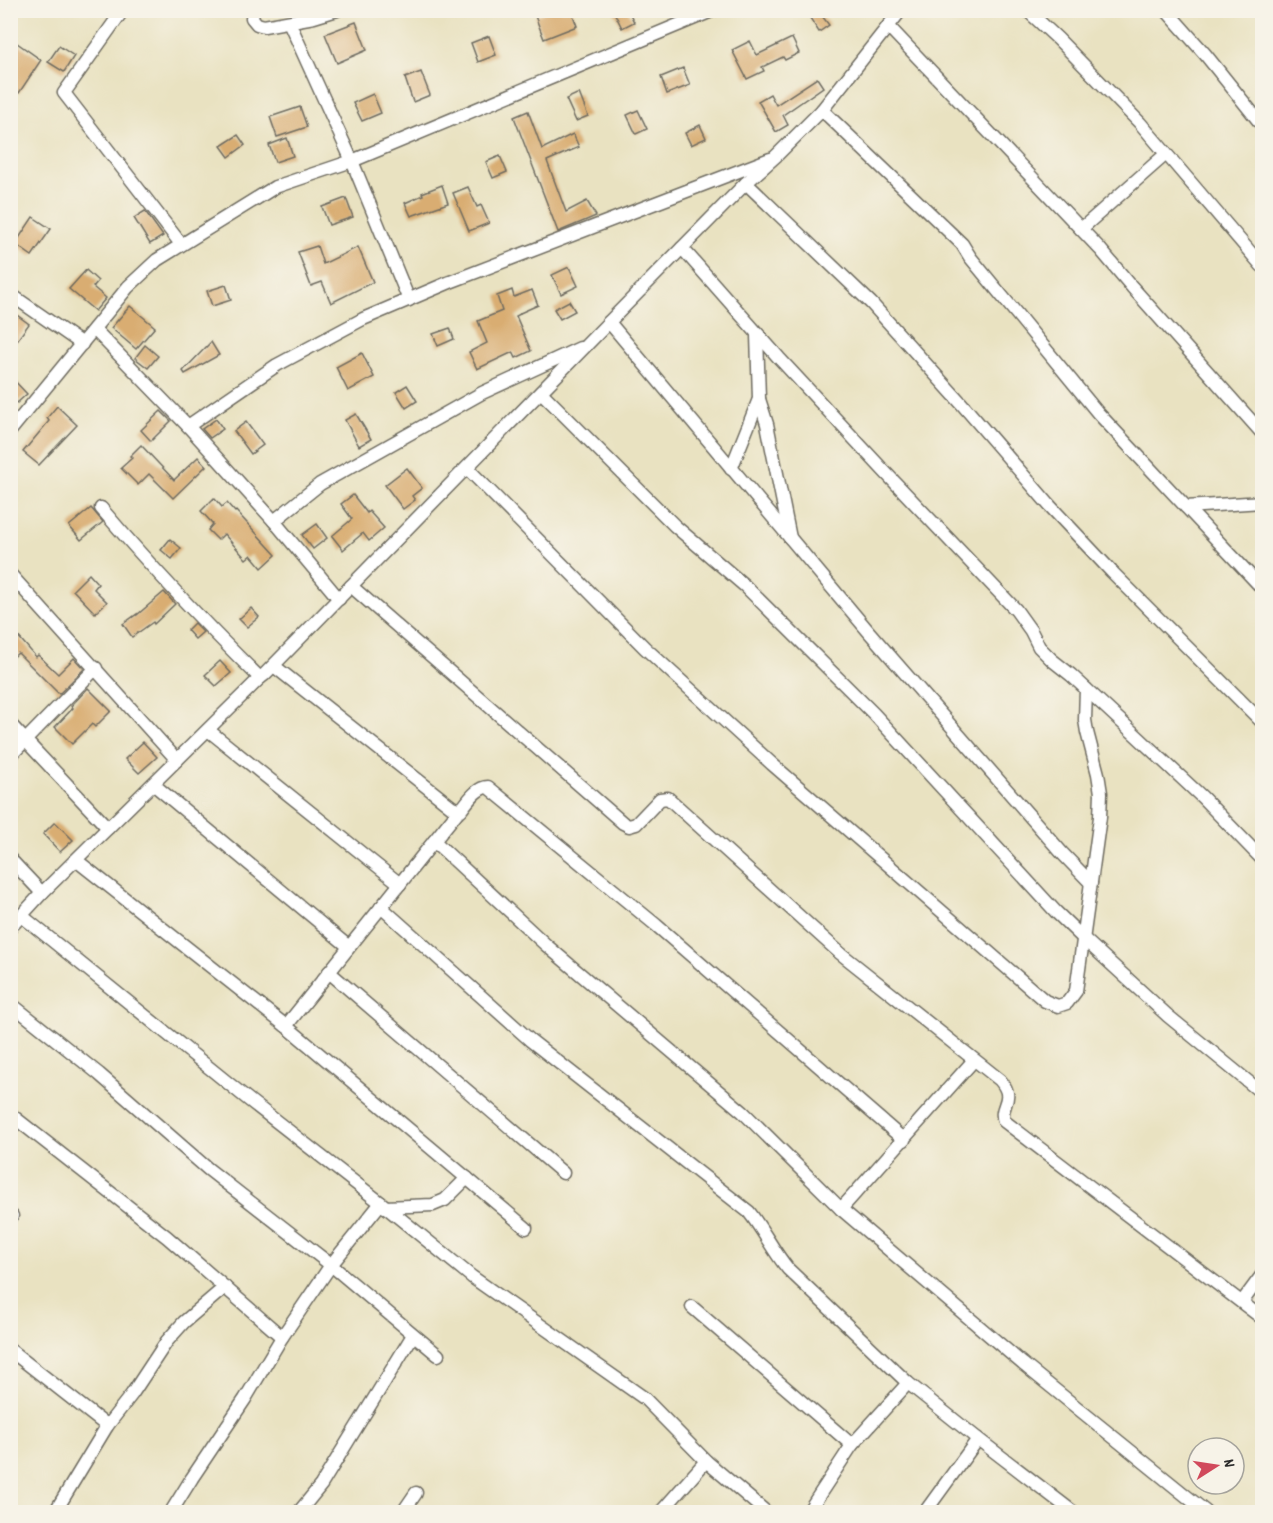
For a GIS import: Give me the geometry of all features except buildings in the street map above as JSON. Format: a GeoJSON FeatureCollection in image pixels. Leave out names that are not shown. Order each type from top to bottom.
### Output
{"type":"FeatureCollection","features":[{"type":"Feature","properties":{"kind":"street"},"geometry":{"type":"LineString","coordinates":[[123,10],[64,93],[181,244]]}},
{"type":"Feature","properties":{"kind":"street"},"geometry":{"type":"LineString","coordinates":[[253,10],[252,18],[257,24],[264,26],[314,17],[337,10]]}},
{"type":"Feature","properties":{"kind":"street"},"geometry":{"type":"LineString","coordinates":[[10,431],[128,287],[157,260],[275,187],[352,160],[714,10]]}},
{"type":"Feature","properties":{"kind":"street"},"geometry":{"type":"LineString","coordinates":[[10,928],[42,893],[274,666],[746,183],[822,110],[901,10]]}},
{"type":"Feature","properties":{"kind":"street"},"geometry":{"type":"LineString","coordinates":[[1027,10],[1140,123],[1263,266]]}},
{"type":"Feature","properties":{"kind":"street"},"geometry":{"type":"LineString","coordinates":[[1166,10],[1263,125]]}},
{"type":"Feature","properties":{"kind":"street"},"geometry":{"type":"LineString","coordinates":[[290,22],[352,160],[409,300]]}},
{"type":"Feature","properties":{"kind":"street"},"geometry":{"type":"LineString","coordinates":[[888,26],[1100,249],[1263,433]]}},
{"type":"Feature","properties":{"kind":"street"},"geometry":{"type":"LineString","coordinates":[[822,110],[962,244],[970,257],[1098,413],[1263,588]]}},
{"type":"Feature","properties":{"kind":"street"},"geometry":{"type":"LineString","coordinates":[[1081,229],[1166,154]]}},
{"type":"Feature","properties":{"kind":"street"},"geometry":{"type":"LineString","coordinates":[[188,426],[277,365],[363,320],[450,282],[776,156]]}},
{"type":"Feature","properties":{"kind":"street"},"geometry":{"type":"LineString","coordinates":[[746,183],[871,303],[1050,506],[1112,572],[1263,722]]}},
{"type":"Feature","properties":{"kind":"street"},"geometry":{"type":"LineString","coordinates":[[682,248],[885,472],[1016,610],[1045,654],[1202,797],[1263,859]]}},
{"type":"Feature","properties":{"kind":"street"},"geometry":{"type":"LineString","coordinates":[[10,294],[82,344]]}},
{"type":"Feature","properties":{"kind":"street"},"geometry":{"type":"LineString","coordinates":[[609,322],[790,539],[993,775],[1090,883]]}},
{"type":"Feature","properties":{"kind":"street"},"geometry":{"type":"LineString","coordinates":[[94,329],[188,426],[274,521],[339,599]]}},
{"type":"Feature","properties":{"kind":"street"},"geometry":{"type":"LineString","coordinates":[[758,334],[759,399],[767,424],[790,539]]}},
{"type":"Feature","properties":{"kind":"street"},"geometry":{"type":"LineString","coordinates":[[274,521],[320,484],[482,393],[587,345]]}},
{"type":"Feature","properties":{"kind":"street"},"geometry":{"type":"LineString","coordinates":[[541,392],[675,526],[745,586],[874,714],[1056,912],[1168,1016],[1263,1093]]}},
{"type":"Feature","properties":{"kind":"street"},"geometry":{"type":"LineString","coordinates":[[731,469],[759,399]]}},
{"type":"Feature","properties":{"kind":"street"},"geometry":{"type":"LineString","coordinates":[[466,468],[645,648],[772,764],[1046,1001],[1058,1006],[1067,1004],[1076,991],[1101,793],[1085,720],[1086,689]]}},
{"type":"Feature","properties":{"kind":"street"},"geometry":{"type":"LineString","coordinates":[[1186,507],[1263,502]]}},
{"type":"Feature","properties":{"kind":"street"},"geometry":{"type":"LineString","coordinates":[[101,508],[176,593],[260,678]]}},
{"type":"Feature","properties":{"kind":"street"},"geometry":{"type":"LineString","coordinates":[[10,574],[177,760]]}},
{"type":"Feature","properties":{"kind":"street"},"geometry":{"type":"LineString","coordinates":[[351,586],[623,823],[628,826],[636,824],[660,799],[668,798],[840,953],[1000,1080],[1005,1086],[1008,1100],[1002,1115],[1004,1121],[1263,1318]]}},
{"type":"Feature","properties":{"kind":"street"},"geometry":{"type":"LineString","coordinates":[[274,666],[452,807],[459,810]]}},
{"type":"Feature","properties":{"kind":"street"},"geometry":{"type":"LineString","coordinates":[[10,756],[96,668]]}},
{"type":"Feature","properties":{"kind":"street"},"geometry":{"type":"LineString","coordinates":[[10,724],[108,828]]}},
{"type":"Feature","properties":{"kind":"street"},"geometry":{"type":"LineString","coordinates":[[208,730],[400,884]]}},
{"type":"Feature","properties":{"kind":"street"},"geometry":{"type":"LineString","coordinates":[[153,784],[349,947]]}},
{"type":"Feature","properties":{"kind":"street"},"geometry":{"type":"LineString","coordinates":[[286,1026],[459,810],[479,789],[488,787],[656,925],[904,1140]]}},
{"type":"Feature","properties":{"kind":"street"},"geometry":{"type":"LineString","coordinates":[[434,841],[546,945],[743,1112],[841,1209],[1023,1364],[1206,1512]]}},
{"type":"Feature","properties":{"kind":"street"},"geometry":{"type":"LineString","coordinates":[[10,859],[42,893]]}},
{"type":"Feature","properties":{"kind":"street"},"geometry":{"type":"LineString","coordinates":[[76,860],[286,1026],[526,1228]]}},
{"type":"Feature","properties":{"kind":"street"},"geometry":{"type":"LineString","coordinates":[[381,907],[530,1040],[749,1212],[763,1229],[788,1269],[908,1383],[1073,1512]]}},
{"type":"Feature","properties":{"kind":"street"},"geometry":{"type":"LineString","coordinates":[[22,916],[472,1277],[644,1398],[706,1461],[760,1510]]}},
{"type":"Feature","properties":{"kind":"street"},"geometry":{"type":"LineString","coordinates":[[329,972],[563,1173]]}},
{"type":"Feature","properties":{"kind":"street"},"geometry":{"type":"LineString","coordinates":[[10,1003],[99,1074],[216,1175],[331,1265],[438,1355]]}},
{"type":"Feature","properties":{"kind":"street"},"geometry":{"type":"LineString","coordinates":[[841,1209],[974,1060]]}},
{"type":"Feature","properties":{"kind":"street"},"geometry":{"type":"LineString","coordinates":[[10,1114],[167,1238],[282,1337]]}},
{"type":"Feature","properties":{"kind":"street"},"geometry":{"type":"LineString","coordinates":[[171,1512],[245,1399],[282,1337],[331,1265],[383,1205],[433,1205],[445,1200],[467,1178]]}},
{"type":"Feature","properties":{"kind":"street"},"geometry":{"type":"LineString","coordinates":[[1242,1302],[1263,1275]]}},
{"type":"Feature","properties":{"kind":"street"},"geometry":{"type":"LineString","coordinates":[[55,1512],[107,1426],[132,1394],[167,1341],[183,1322],[225,1287]]}},
{"type":"Feature","properties":{"kind":"street"},"geometry":{"type":"LineString","coordinates":[[692,1306],[852,1445]]}},
{"type":"Feature","properties":{"kind":"street"},"geometry":{"type":"LineString","coordinates":[[299,1512],[321,1485],[413,1335]]}},
{"type":"Feature","properties":{"kind":"street"},"geometry":{"type":"LineString","coordinates":[[10,1350],[107,1426]]}},
{"type":"Feature","properties":{"kind":"street"},"geometry":{"type":"LineString","coordinates":[[808,1512],[852,1445],[908,1383]]}},
{"type":"Feature","properties":{"kind":"street"},"geometry":{"type":"LineString","coordinates":[[925,1512],[978,1439]]}},
{"type":"Feature","properties":{"kind":"street"},"geometry":{"type":"LineString","coordinates":[[660,1512],[706,1461]]}},
{"type":"Feature","properties":{"kind":"street"},"geometry":{"type":"LineString","coordinates":[[403,1512],[416,1493]]}}]}
